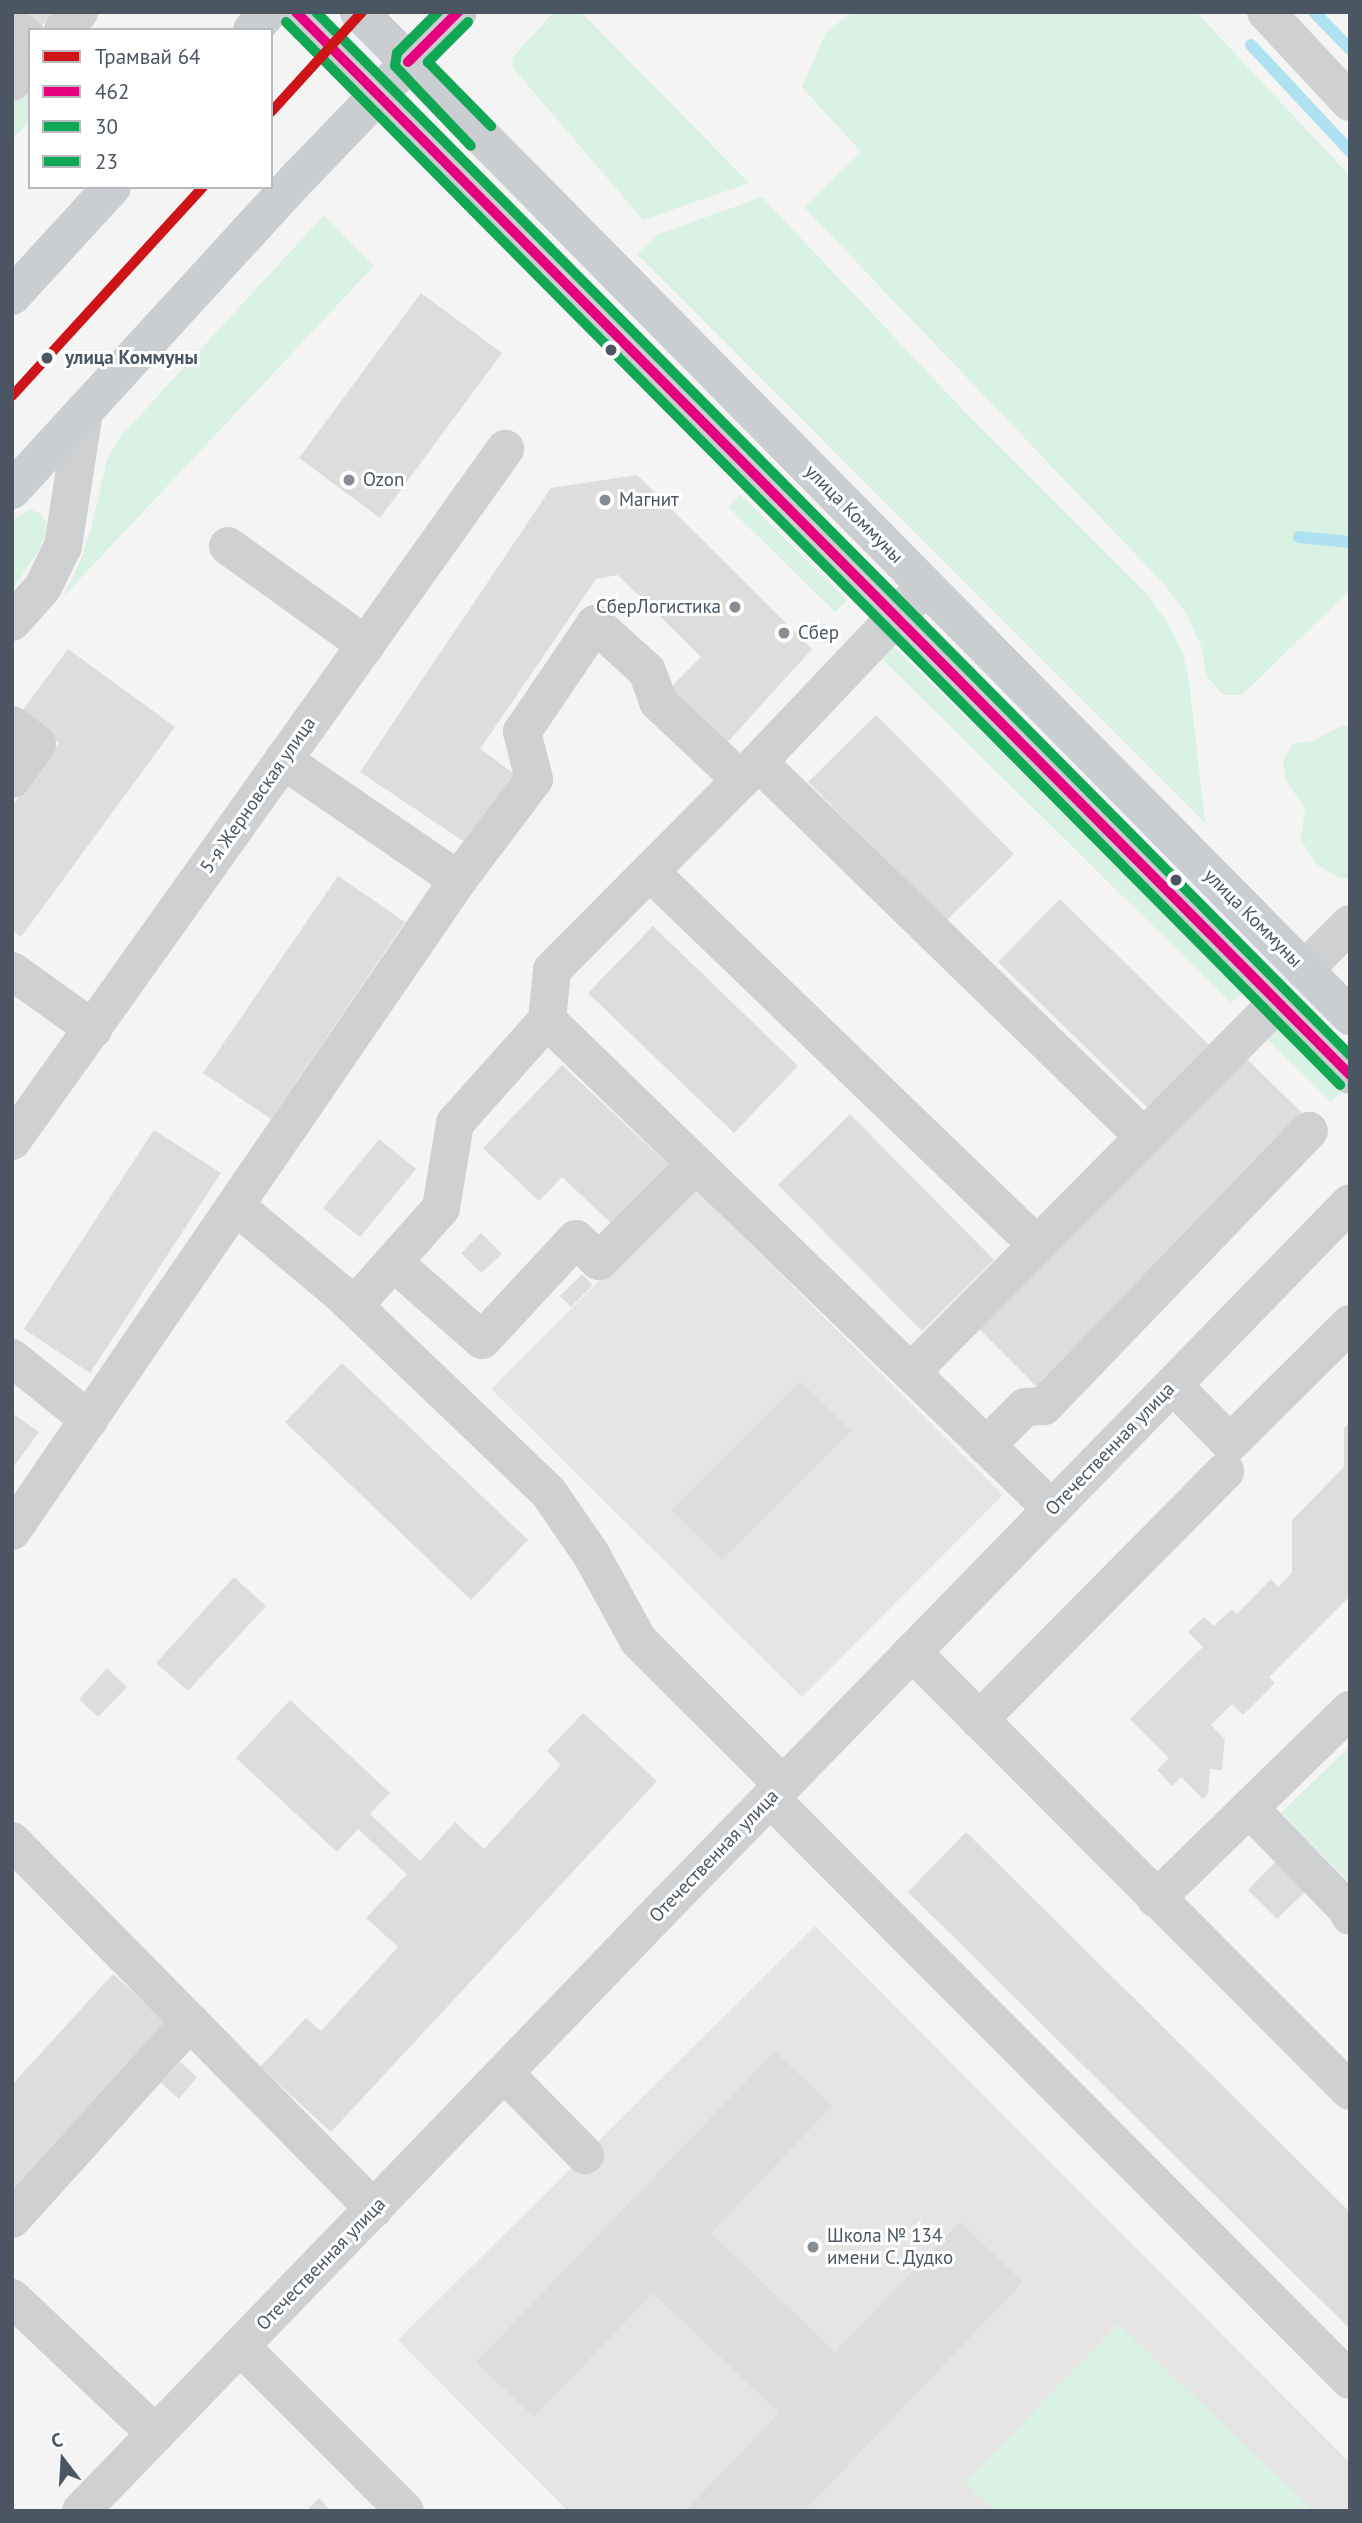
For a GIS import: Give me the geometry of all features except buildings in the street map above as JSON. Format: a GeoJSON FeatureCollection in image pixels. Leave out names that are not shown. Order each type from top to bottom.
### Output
{"type":"FeatureCollection","features":[{"type":"Feature","properties":{"kind":"main road"},"geometry":{"type":"LineString","coordinates":[[254,28],[268,12]]}},
{"type":"Feature","properties":{"kind":"main road"},"geometry":{"type":"LineString","coordinates":[[296,12],[1350,1075]]}},
{"type":"Feature","properties":{"kind":"main road","name":"улица Коммуны"},"geometry":{"type":"LineString","coordinates":[[359,12],[1350,1016]]}},
{"type":"Feature","properties":{"kind":"main road"},"geometry":{"type":"LineString","coordinates":[[12,490],[378,93],[458,12]]}},
{"type":"Feature","properties":{"kind":"main road"},"geometry":{"type":"LineString","coordinates":[[12,296],[110,189]]}},
{"type":"Feature","properties":{"kind":"street"},"geometry":{"type":"LineString","coordinates":[[1266,12],[1342,79]]}},
{"type":"Feature","properties":{"kind":"street"},"geometry":{"type":"LineString","coordinates":[[12,24],[28,38]]}},
{"type":"Feature","properties":{"kind":"street"},"geometry":{"type":"LineString","coordinates":[[12,82],[28,66]]}},
{"type":"Feature","properties":{"kind":"street"},"geometry":{"type":"LineString","coordinates":[[12,622],[43,587],[63,546],[84,412]]}},
{"type":"Feature","properties":{"kind":"street","name":"5-я Жерновская улица"},"geometry":{"type":"LineString","coordinates":[[12,1141],[505,449]]}},
{"type":"Feature","properties":{"kind":"street"},"geometry":{"type":"LineString","coordinates":[[228,546],[366,645]]}},
{"type":"Feature","properties":{"kind":"street"},"geometry":{"type":"LineString","coordinates":[[355,1306],[441,1208],[455,1123],[547,1020],[552,970],[750,771],[925,586]]}},
{"type":"Feature","properties":{"kind":"street"},"geometry":{"type":"LineString","coordinates":[[12,1531],[237,1207],[458,880],[534,779],[522,732],[595,624],[647,671],[658,702],[750,771],[1144,1136]]}},
{"type":"Feature","properties":{"kind":"street"},"geometry":{"type":"LineString","coordinates":[[12,725],[37,744],[12,779]]}},
{"type":"Feature","properties":{"kind":"street"},"geometry":{"type":"LineString","coordinates":[[283,761],[458,880]]}},
{"type":"Feature","properties":{"kind":"street"},"geometry":{"type":"LineString","coordinates":[[650,872],[1037,1245]]}},
{"type":"Feature","properties":{"kind":"street"},"geometry":{"type":"LineString","coordinates":[[1304,970],[1350,924]]}},
{"type":"Feature","properties":{"kind":"street"},"geometry":{"type":"LineString","coordinates":[[12,971],[93,1029]]}},
{"type":"Feature","properties":{"kind":"street"},"geometry":{"type":"LineString","coordinates":[[911,1372],[1278,1002]]}},
{"type":"Feature","properties":{"kind":"street"},"geometry":{"type":"LineString","coordinates":[[547,1020],[696,1164],[838,1317],[911,1372],[1052,1509]]}},
{"type":"Feature","properties":{"kind":"street"},"geometry":{"type":"LineString","coordinates":[[986,1446],[1025,1407],[1044,1406],[1309,1131]]}},
{"type":"Feature","properties":{"kind":"street"},"geometry":{"type":"LineString","coordinates":[[393,1262],[482,1340],[576,1239],[599,1261],[696,1164]]}},
{"type":"Feature","properties":{"kind":"street","name":"Отечественная улица"},"geometry":{"type":"LineString","coordinates":[[103,2503],[156,2434],[1350,1203]]}},
{"type":"Feature","properties":{"kind":"street"},"geometry":{"type":"LineString","coordinates":[[237,1207],[355,1306],[549,1493],[591,1554],[638,1640],[777,1791],[1350,2380]]}},
{"type":"Feature","properties":{"kind":"street"},"geometry":{"type":"LineString","coordinates":[[1173,1385],[1230,1443],[1350,1324]]}},
{"type":"Feature","properties":{"kind":"street"},"geometry":{"type":"LineString","coordinates":[[12,1359],[89,1420]]}},
{"type":"Feature","properties":{"kind":"street"},"geometry":{"type":"LineString","coordinates":[[979,1720],[1225,1471]]}},
{"type":"Feature","properties":{"kind":"street"},"geometry":{"type":"LineString","coordinates":[[912,1652],[1350,2091]]}},
{"type":"Feature","properties":{"kind":"street"},"geometry":{"type":"LineString","coordinates":[[1156,1899],[1350,1710]]}},
{"type":"Feature","properties":{"kind":"street"},"geometry":{"type":"LineString","coordinates":[[1249,1808],[1348,1910],[1350,1916]]}},
{"type":"Feature","properties":{"kind":"street"},"geometry":{"type":"LineString","coordinates":[[12,1841],[374,2208]]}},
{"type":"Feature","properties":{"kind":"street"},"geometry":{"type":"LineString","coordinates":[[12,2219],[190,2022]]}},
{"type":"Feature","properties":{"kind":"street"},"geometry":{"type":"LineString","coordinates":[[505,2074],[585,2155]]}},
{"type":"Feature","properties":{"kind":"street"},"geometry":{"type":"LineString","coordinates":[[12,2298],[156,2434]]}},
{"type":"Feature","properties":{"kind":"street"},"geometry":{"type":"LineString","coordinates":[[241,2347],[405,2511]]}},
{"type":"Feature","properties":{"kind":"shaded area"},"geometry":{"type":"Polygon","coordinates":[[[693,1187],[1003,1495],[802,1697],[491,1389],[693,1187]]]}},
{"type":"Feature","properties":{"kind":"shaded area","name":"Школа № 134 имени С. Дудко"},"geometry":{"type":"Polygon","coordinates":[[[815,1926],[1350,2463],[1350,2511],[568,2511],[398,2340],[815,1926]]]}},
{"type":"Feature","properties":{"kind":"green space"},"geometry":{"type":"Polygon","coordinates":[[[554,12],[581,12],[749,183],[643,220],[513,68],[512,58],[554,12]]]}},
{"type":"Feature","properties":{"kind":"green space"},"geometry":{"type":"Polygon","coordinates":[[[853,12],[1196,12],[1350,176],[1350,590],[1242,695],[1224,695],[1207,677],[1201,646],[1186,613],[1163,583],[804,207],[861,152],[802,87],[826,32],[853,12]]]}},
{"type":"Feature","properties":{"kind":"green space"},"geometry":{"type":"Polygon","coordinates":[[[28,84],[28,123],[12,139],[12,100],[28,84]]]}},
{"type":"Feature","properties":{"kind":"green space"},"geometry":{"type":"Polygon","coordinates":[[[762,197],[966,413],[1148,595],[1169,625],[1183,654],[1189,681],[1205,823],[637,254],[656,235],[762,197]]]}},
{"type":"Feature","properties":{"kind":"green space"},"geometry":{"type":"Polygon","coordinates":[[[324,215],[374,266],[63,597],[82,557],[107,460],[120,437],[324,215]]]}},
{"type":"Feature","properties":{"kind":"green space"},"geometry":{"type":"Polygon","coordinates":[[[740,494],[847,600],[835,612],[728,507],[740,494]]]}},
{"type":"Feature","properties":{"kind":"green space"},"geometry":{"type":"Polygon","coordinates":[[[30,509],[39,513],[46,521],[45,535],[38,552],[12,590],[12,521],[30,509]]]}},
{"type":"Feature","properties":{"kind":"green space"},"geometry":{"type":"Polygon","coordinates":[[[888,641],[1244,991],[1231,1003],[876,653],[888,641]]]}},
{"type":"Feature","properties":{"kind":"green space"},"geometry":{"type":"Polygon","coordinates":[[[1343,725],[1350,727],[1350,877],[1341,879],[1317,865],[1301,840],[1305,808],[1286,781],[1283,760],[1293,744],[1313,741],[1343,725]]]}},
{"type":"Feature","properties":{"kind":"green space"},"geometry":{"type":"Polygon","coordinates":[[[1272,1020],[1344,1089],[1331,1102],[1260,1032],[1272,1020]]]}},
{"type":"Feature","properties":{"kind":"green space"},"geometry":{"type":"Polygon","coordinates":[[[1350,1746],[1350,1883],[1281,1813],[1350,1746]]]}},
{"type":"Feature","properties":{"kind":"green space"},"geometry":{"type":"Polygon","coordinates":[[[1118,2324],[1314,2511],[995,2511],[965,2483],[1118,2324]]]}},
{"type":"Feature","properties":{"kind":"waterway"},"geometry":{"type":"LineString","coordinates":[[1314,12],[1350,49]]}},
{"type":"Feature","properties":{"kind":"waterway"},"geometry":{"type":"LineString","coordinates":[[1251,45],[1350,151]]}},
{"type":"Feature","properties":{"kind":"waterway"},"geometry":{"type":"LineString","coordinates":[[1299,537],[1350,542]]}},
{"type":"Feature","properties":{"kind":"tram line","name":"64"},"geometry":{"type":"LineString","coordinates":[[273,110],[362,12]]}},
{"type":"Feature","properties":{"kind":"tram line","name":"64"},"geometry":{"type":"LineString","coordinates":[[12,396],[201,189]]}},
{"type":"Feature","properties":{"kind":"transit line","name":"462"},"geometry":{"type":"LineString","coordinates":[[296,12],[1350,1075]]}},
{"type":"Feature","properties":{"kind":"transit line","name":"23"},"geometry":{"type":"LineString","coordinates":[[316,12],[1350,1055]]}},
{"type":"Feature","properties":{"kind":"transit line","name":"30"},"geometry":{"type":"LineString","coordinates":[[438,12],[397,53],[395,66],[471,146]]}},
{"type":"Feature","properties":{"kind":"transit line","name":"462"},"geometry":{"type":"LineString","coordinates":[[408,62],[458,12]]}},
{"type":"Feature","properties":{"kind":"transit line","name":"30"},"geometry":{"type":"LineString","coordinates":[[286,22],[1340,1085]]}},
{"type":"Feature","properties":{"kind":"transit line","name":"23"},"geometry":{"type":"LineString","coordinates":[[468,22],[428,62],[491,126]]}},
{"type":"Feature","properties":{"kind":"place","name":"улица Коммуны"},"geometry":{"type":"Point","coordinates":[47,358]}},
{"type":"Feature","properties":{"kind":"place","name":"Ozon"},"geometry":{"type":"Point","coordinates":[349,480]}},
{"type":"Feature","properties":{"kind":"place","name":"Магнит"},"geometry":{"type":"Point","coordinates":[605,500]}},
{"type":"Feature","properties":{"kind":"place","name":"СберЛогистика"},"geometry":{"type":"Point","coordinates":[735,607]}},
{"type":"Feature","properties":{"kind":"place","name":"Сбер"},"geometry":{"type":"Point","coordinates":[784,633]}},
{"type":"Feature","properties":{"kind":"place","name":"Школа № 134 имени С. Дудко"},"geometry":{"type":"Point","coordinates":[813,2247]}}]}
